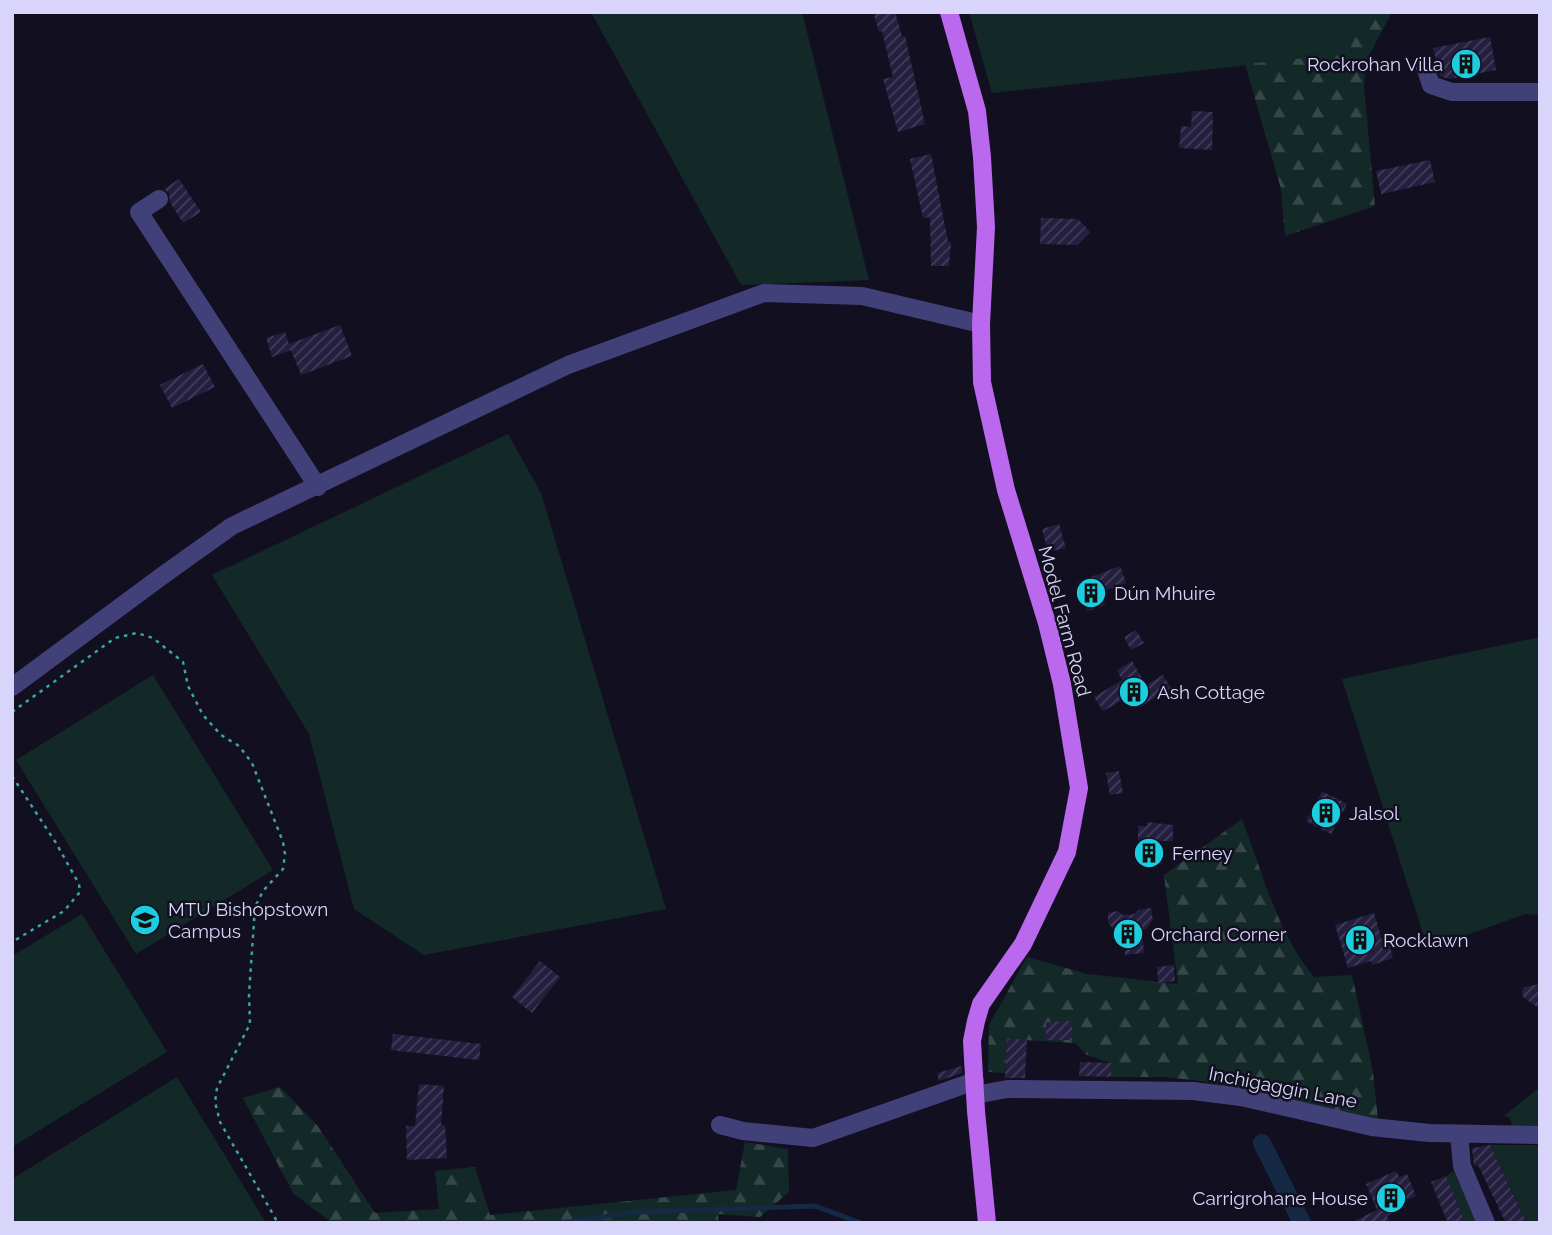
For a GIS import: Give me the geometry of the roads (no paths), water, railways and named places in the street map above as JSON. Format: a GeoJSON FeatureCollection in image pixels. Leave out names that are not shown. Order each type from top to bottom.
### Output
{"type":"FeatureCollection","features":[{"type":"Feature","properties":{"kind":"main road","name":"Model Farm Road"},"geometry":{"type":"LineString","coordinates":[[949,12],[977,111],[982,157],[986,227],[981,324],[982,382],[1006,490],[1047,623],[1062,684],[1079,788],[1067,852],[1023,944],[981,1004],[972,1041],[978,1144],[987,1223]]}},
{"type":"Feature","properties":{"kind":"street"},"geometry":{"type":"LineString","coordinates":[[1425,66],[1431,85],[1452,92],[1540,92]]}},
{"type":"Feature","properties":{"kind":"street"},"geometry":{"type":"LineString","coordinates":[[159,199],[139,212],[318,487]]}},
{"type":"Feature","properties":{"kind":"street"},"geometry":{"type":"LineString","coordinates":[[12,687],[232,526],[568,366],[764,293],[862,296],[981,324]]}},
{"type":"Feature","properties":{"kind":"street","name":"Inchigaggin Lane"},"geometry":{"type":"LineString","coordinates":[[720,1125],[743,1131],[813,1138],[975,1088],[1193,1091],[1241,1097],[1373,1127],[1459,1134],[1540,1135]]}},
{"type":"Feature","properties":{"kind":"street"},"geometry":{"type":"LineString","coordinates":[[1459,1134],[1462,1166],[1486,1223]]}},
{"type":"Feature","properties":{"kind":"waterway"},"geometry":{"type":"LineString","coordinates":[[1262,1143],[1302,1223]]}},
{"type":"Feature","properties":{"kind":"waterway"},"geometry":{"type":"LineString","coordinates":[[561,1223],[637,1212],[815,1206],[861,1223]]}},
{"type":"Feature","properties":{"kind":"place","name":"Rockrohan Villa"},"geometry":{"type":"Point","coordinates":[1466,64]}},
{"type":"Feature","properties":{"kind":"place","name":"Dún Mhuire"},"geometry":{"type":"Point","coordinates":[1091,593]}},
{"type":"Feature","properties":{"kind":"place","name":"Ash Cottage"},"geometry":{"type":"Point","coordinates":[1134,692]}},
{"type":"Feature","properties":{"kind":"place","name":"Jalsol"},"geometry":{"type":"Point","coordinates":[1326,813]}},
{"type":"Feature","properties":{"kind":"place","name":"Ferney"},"geometry":{"type":"Point","coordinates":[1149,853]}},
{"type":"Feature","properties":{"kind":"place","name":"MTU Bishopstown Campus"},"geometry":{"type":"Point","coordinates":[145,920]}},
{"type":"Feature","properties":{"kind":"place","name":"Orchard Corner"},"geometry":{"type":"Point","coordinates":[1128,934]}},
{"type":"Feature","properties":{"kind":"place","name":"Rocklawn"},"geometry":{"type":"Point","coordinates":[1360,940]}},
{"type":"Feature","properties":{"kind":"place","name":"Carrigrohane House"},"geometry":{"type":"Point","coordinates":[1391,1198]}}]}
